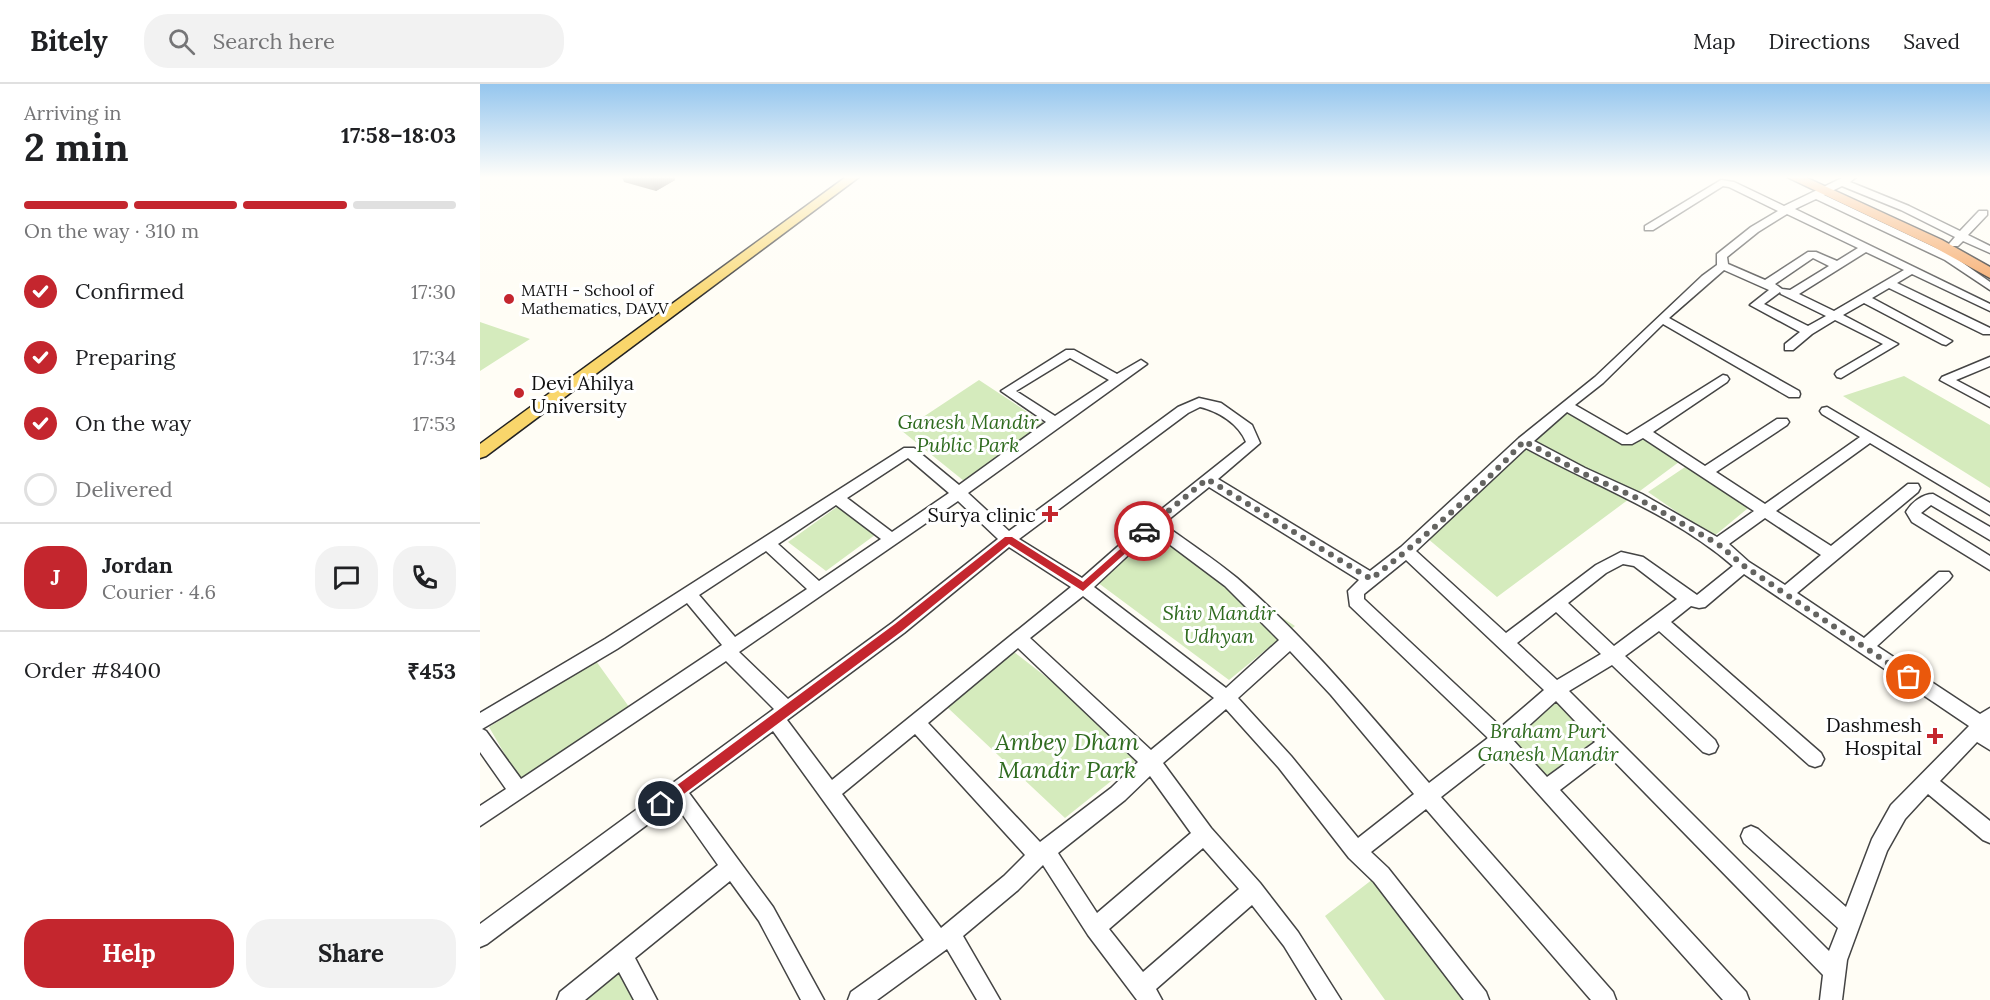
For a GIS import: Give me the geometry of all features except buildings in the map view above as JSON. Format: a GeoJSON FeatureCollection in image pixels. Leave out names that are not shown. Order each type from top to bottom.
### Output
{"type":"FeatureCollection","features":[{"type":"Feature","properties":{"kind":"highway"},"geometry":{"type":"LineString","coordinates":[[1893,220],[1990,273]]}},
{"type":"Feature","properties":{"kind":"highway"},"geometry":{"type":"LineString","coordinates":[[1910,220],[1957,240],[1990,264]]}},
{"type":"Feature","properties":{"kind":"main road"},"geometry":{"type":"LineString","coordinates":[[480,442],[789,220]]}},
{"type":"Feature","properties":{"kind":"main road"},"geometry":{"type":"LineString","coordinates":[[480,452],[791,220]]}},
{"type":"Feature","properties":{"kind":"street"},"geometry":{"type":"LineString","coordinates":[[1649,228],[1662,220]]}},
{"type":"Feature","properties":{"kind":"street"},"geometry":{"type":"LineString","coordinates":[[1724,266],[1721,256],[1771,220]]}},
{"type":"Feature","properties":{"kind":"street"},"geometry":{"type":"LineString","coordinates":[[1806,220],[1990,308]]}},
{"type":"Feature","properties":{"kind":"street"},"geometry":{"type":"LineString","coordinates":[[1887,220],[1949,258],[1990,287]]}},
{"type":"Feature","properties":{"kind":"street"},"geometry":{"type":"LineString","coordinates":[[1977,220],[1957,240],[1989,248]]}},
{"type":"Feature","properties":{"kind":"street"},"geometry":{"type":"LineString","coordinates":[[1791,294],[1865,248]]}},
{"type":"Feature","properties":{"kind":"street"},"geometry":{"type":"LineString","coordinates":[[1808,331],[1756,305],[1772,286],[1812,254],[1837,265]]}},
{"type":"Feature","properties":{"kind":"street"},"geometry":{"type":"LineString","coordinates":[[1724,266],[1791,294],[1892,344],[1841,374]]}},
{"type":"Feature","properties":{"kind":"street"},"geometry":{"type":"LineString","coordinates":[[1724,266],[1706,278],[1599,380],[1524,441],[1406,551],[1356,591],[1356,601],[1501,739],[1738,1000]]}},
{"type":"Feature","properties":{"kind":"street"},"geometry":{"type":"LineString","coordinates":[[1788,347],[1808,331],[1912,270]]}},
{"type":"Feature","properties":{"kind":"street"},"geometry":{"type":"LineString","coordinates":[[1888,283],[1987,331]]}},
{"type":"Feature","properties":{"kind":"street"},"geometry":{"type":"LineString","coordinates":[[1863,298],[1946,341]]}},
{"type":"Feature","properties":{"kind":"street"},"geometry":{"type":"LineString","coordinates":[[1662,319],[1794,394]]}},
{"type":"Feature","properties":{"kind":"street"},"geometry":{"type":"LineString","coordinates":[[1055,422],[1007,391],[1070,353],[1118,380]]}},
{"type":"Feature","properties":{"kind":"street"},"geometry":{"type":"LineString","coordinates":[[1988,363],[1946,380],[1990,403]]}},
{"type":"Feature","properties":{"kind":"street"},"geometry":{"type":"LineString","coordinates":[[480,816],[818,590],[959,493],[1055,422],[1142,364]]}},
{"type":"Feature","properties":{"kind":"street"},"geometry":{"type":"LineString","coordinates":[[1568,404],[1582,417],[1627,441],[1724,379]]}},
{"type":"Feature","properties":{"kind":"street"},"geometry":{"type":"LineString","coordinates":[[480,937],[781,715],[898,627],[1008,539],[1183,410],[1199,402],[1216,405],[1247,428],[1253,443],[1153,524],[1083,587],[830,793]]}},
{"type":"Feature","properties":{"kind":"street"},"geometry":{"type":"LineString","coordinates":[[1827,411],[1990,510]]}},
{"type":"Feature","properties":{"kind":"street"},"geometry":{"type":"LineString","coordinates":[[1706,472],[1782,422]]}},
{"type":"Feature","properties":{"kind":"street"},"geometry":{"type":"LineString","coordinates":[[1643,432],[1832,554]]}},
{"type":"Feature","properties":{"kind":"street"},"geometry":{"type":"LineString","coordinates":[[1718,544],[1870,437]]}},
{"type":"Feature","properties":{"kind":"street"},"geometry":{"type":"LineString","coordinates":[[1524,441],[1580,472],[1637,498],[1718,544],[1744,566],[1984,729],[1898,812],[1879,846],[1836,960],[1831,1000]]}},
{"type":"Feature","properties":{"kind":"street"},"geometry":{"type":"LineString","coordinates":[[480,722],[611,644],[909,451],[959,493],[1008,539],[1083,587],[1227,698],[1285,762],[1356,851],[1381,875],[1406,905],[1478,1000]]}},
{"type":"Feature","properties":{"kind":"street"},"geometry":{"type":"LineString","coordinates":[[1207,479],[1371,579]]}},
{"type":"Feature","properties":{"kind":"street"},"geometry":{"type":"LineString","coordinates":[[1785,594],[1913,488]]}},
{"type":"Feature","properties":{"kind":"street"},"geometry":{"type":"LineString","coordinates":[[837,498],[891,538]]}},
{"type":"Feature","properties":{"kind":"street"},"geometry":{"type":"LineString","coordinates":[[1989,563],[1917,518],[1913,512],[1928,499],[1934,499],[1990,534]]}},
{"type":"Feature","properties":{"kind":"street"},"geometry":{"type":"LineString","coordinates":[[1153,524],[1231,582],[1290,640],[1337,690],[1605,1000]]}},
{"type":"Feature","properties":{"kind":"street"},"geometry":{"type":"LineString","coordinates":[[766,542],[818,590]]}},
{"type":"Feature","properties":{"kind":"street"},"geometry":{"type":"LineString","coordinates":[[1406,551],[1556,690],[1835,972]]}},
{"type":"Feature","properties":{"kind":"street"},"geometry":{"type":"LineString","coordinates":[[1506,642],[1601,569],[1621,558],[1638,561],[1689,599],[1699,602],[1744,566]]}},
{"type":"Feature","properties":{"kind":"street"},"geometry":{"type":"LineString","coordinates":[[1865,647],[1944,576]]}},
{"type":"Feature","properties":{"kind":"street"},"geometry":{"type":"LineString","coordinates":[[688,594],[781,715],[830,793],[944,937],[989,1000]]}},
{"type":"Feature","properties":{"kind":"street"},"geometry":{"type":"LineString","coordinates":[[1356,851],[1501,739],[1556,690],[1614,655],[1689,599]]}},
{"type":"Feature","properties":{"kind":"street"},"geometry":{"type":"LineString","coordinates":[[1558,604],[1709,746]]}},
{"type":"Feature","properties":{"kind":"street"},"geometry":{"type":"LineString","coordinates":[[1658,620],[1815,759]]}},
{"type":"Feature","properties":{"kind":"street"},"geometry":{"type":"LineString","coordinates":[[1018,638],[1151,762],[1204,835],[1253,890],[1291,939],[1330,1000]]}},
{"type":"Feature","properties":{"kind":"street"},"geometry":{"type":"LineString","coordinates":[[859,1000],[944,937],[1011,883],[1042,853],[1118,794],[1151,762],[1227,698],[1290,640]]}},
{"type":"Feature","properties":{"kind":"street"},"geometry":{"type":"LineString","coordinates":[[916,723],[1042,853],[1095,928],[1147,994],[1253,890]]}},
{"type":"Feature","properties":{"kind":"street"},"geometry":{"type":"LineString","coordinates":[[480,737],[518,791]]}},
{"type":"Feature","properties":{"kind":"street"},"geometry":{"type":"LineString","coordinates":[[1547,788],[1608,743]]}},
{"type":"Feature","properties":{"kind":"street"},"geometry":{"type":"LineString","coordinates":[[1927,782],[1990,833]]}},
{"type":"Feature","properties":{"kind":"street"},"geometry":{"type":"LineString","coordinates":[[677,792],[766,914],[813,1000]]}},
{"type":"Feature","properties":{"kind":"street"},"geometry":{"type":"LineString","coordinates":[[1095,928],[1204,835]]}},
{"type":"Feature","properties":{"kind":"street"},"geometry":{"type":"LineString","coordinates":[[1751,836],[1850,925]]}},
{"type":"Feature","properties":{"kind":"street"},"geometry":{"type":"LineString","coordinates":[[568,1000],[732,866]]}},
{"type":"Feature","properties":{"kind":"street"},"geometry":{"type":"LineString","coordinates":[[622,955],[646,1000]]}},
{"type":"Feature","properties":{"kind":"green space"},"geometry":{"type":"Polygon","coordinates":[[[480,322],[530,339],[480,371],[480,322]]]}},
{"type":"Feature","properties":{"kind":"green space"},"geometry":{"type":"Polygon","coordinates":[[[1904,376],[1990,425],[1990,488],[1843,396],[1904,376]]]}},
{"type":"Feature","properties":{"kind":"green space","name":"Ganesh Mandir Public Park"},"geometry":{"type":"Polygon","coordinates":[[[979,380],[1047,425],[964,481],[902,431],[979,380]]]}},
{"type":"Feature","properties":{"kind":"green space"},"geometry":{"type":"Polygon","coordinates":[[[1566,410],[1623,443],[1647,437],[1683,459],[1497,597],[1427,538],[1566,410]]]}},
{"type":"Feature","properties":{"kind":"green space"},"geometry":{"type":"Polygon","coordinates":[[[1691,463],[1753,504],[1713,537],[1648,492],[1691,463]]]}},
{"type":"Feature","properties":{"kind":"green space"},"geometry":{"type":"Polygon","coordinates":[[[841,504],[879,532],[826,571],[788,542],[841,504]]]}},
{"type":"Feature","properties":{"kind":"green space","name":"Shiv Mandir Udhyan"},"geometry":{"type":"Polygon","coordinates":[[[1153,533],[1295,626],[1229,680],[1097,582],[1153,533]]]}},
{"type":"Feature","properties":{"kind":"green space","name":"Ambey Dham Mandir Park"},"geometry":{"type":"Polygon","coordinates":[[[1014,652],[1145,754],[1065,818],[948,708],[1014,652]]]}},
{"type":"Feature","properties":{"kind":"green space"},"geometry":{"type":"Polygon","coordinates":[[[596,661],[632,711],[522,784],[489,727],[596,661]]]}},
{"type":"Feature","properties":{"kind":"green space","name":"Braham Puri Ganesh Mandir"},"geometry":{"type":"Polygon","coordinates":[[[1555,700],[1597,738],[1546,781],[1505,740],[1555,700]]]}},
{"type":"Feature","properties":{"kind":"green space"},"geometry":{"type":"Polygon","coordinates":[[[1373,879],[1468,1000],[1385,1000],[1325,916],[1373,879]]]}},
{"type":"Feature","properties":{"kind":"green space"},"geometry":{"type":"Polygon","coordinates":[[[622,955],[646,1000],[568,1000],[622,955]]]}},
{"type":"Feature","properties":{"kind":"way so far"},"geometry":{"type":"LineString","coordinates":[[1144,531],[1207,479],[1371,579],[1424,535],[1524,441],[1580,472],[1637,498],[1718,544],[1744,566],[1909,677]]}},
{"type":"Feature","properties":{"kind":"place","name":"MATH - School of Mathematics, DAVV"},"geometry":{"type":"Point","coordinates":[509,299]}},
{"type":"Feature","properties":{"kind":"place","name":"Devi Ahilya University"},"geometry":{"type":"Point","coordinates":[519,393]}},
{"type":"Feature","properties":{"kind":"place","name":"Surya clinic"},"geometry":{"type":"Point","coordinates":[1050,514]}},
{"type":"Feature","properties":{"kind":"place","name":"Dashmesh Hospital"},"geometry":{"type":"Point","coordinates":[1935,736]}},
{"type":"Feature","properties":{"kind":"route"},"geometry":{"type":"LineString","coordinates":[[661,804],[898,627],[1008,539],[1083,587],[1144,531]]}}]}
